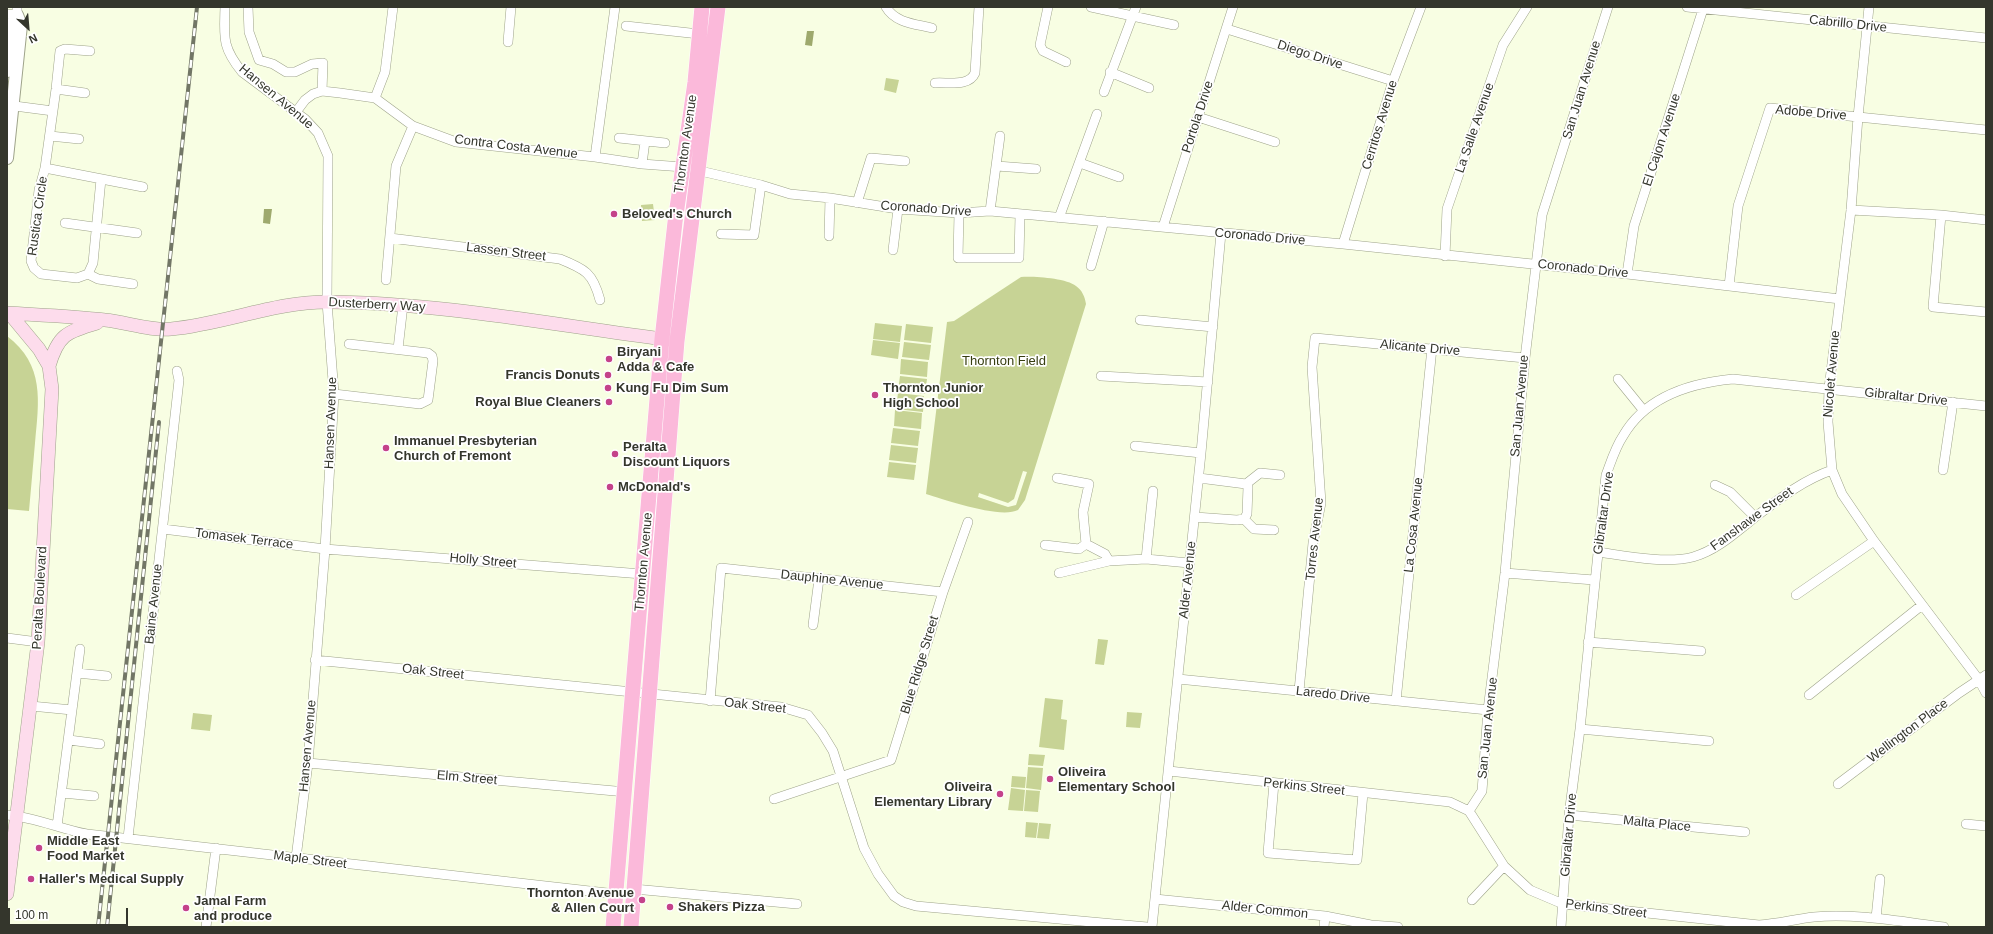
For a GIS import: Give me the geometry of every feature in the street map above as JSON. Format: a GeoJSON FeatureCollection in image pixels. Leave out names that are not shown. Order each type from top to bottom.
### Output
{"type":"FeatureCollection","features":[{"type":"Feature","properties":{"kind":"main road","name":"Thornton Avenue"},"geometry":{"type":"LineString","coordinates":[[631,927],[691,169],[702,7]]}},
{"type":"Feature","properties":{"kind":"main road","name":"Thornton Avenue"},"geometry":{"type":"LineString","coordinates":[[613,927],[626,792],[642,574],[662,339],[718,7]]}},
{"type":"Feature","properties":{"kind":"main road","name":"Dusterberry Way"},"geometry":{"type":"LineString","coordinates":[[8,314],[105,320],[169,330],[207,325],[286,306],[327,302],[376,302],[598,329],[677,341]]}},
{"type":"Feature","properties":{"kind":"main road","name":"Peralta Boulevard"},"geometry":{"type":"LineString","coordinates":[[7,894],[12,815],[32,706],[38,642],[52,389],[49,366],[39,349],[8,314]]}},
{"type":"Feature","properties":{"kind":"main road"},"geometry":{"type":"LineString","coordinates":[[49,366],[54,349],[62,337],[78,328],[105,320]]}},
{"type":"Feature","properties":{"kind":"street","name":"Hansen Avenue"},"geometry":{"type":"LineString","coordinates":[[225,7],[224,38],[228,51],[234,62],[242,72],[296,112],[318,133],[328,156],[327,302],[334,394],[325,549],[308,763],[296,858]]}},
{"type":"Feature","properties":{"kind":"street"},"geometry":{"type":"LineString","coordinates":[[248,7],[249,32],[259,60],[273,64],[286,72],[295,72],[312,64],[323,63],[322,91],[313,94],[305,100],[296,112]]}},
{"type":"Feature","properties":{"kind":"street"},"geometry":{"type":"LineString","coordinates":[[375,98],[385,72],[393,7]]}},
{"type":"Feature","properties":{"kind":"street"},"geometry":{"type":"LineString","coordinates":[[508,42],[511,7]]}},
{"type":"Feature","properties":{"kind":"street"},"geometry":{"type":"LineString","coordinates":[[595,157],[615,7]]}},
{"type":"Feature","properties":{"kind":"street"},"geometry":{"type":"LineString","coordinates":[[886,7],[890,14],[897,19],[932,28]]}},
{"type":"Feature","properties":{"kind":"street"},"geometry":{"type":"LineString","coordinates":[[935,83],[968,82],[973,78],[975,73],[979,7]]}},
{"type":"Feature","properties":{"kind":"street"},"geometry":{"type":"LineString","coordinates":[[1048,7],[1040,45],[1043,51],[1066,62]]}},
{"type":"Feature","properties":{"kind":"street"},"geometry":{"type":"LineString","coordinates":[[1104,92],[1110,72],[1125,40],[1136,7]]}},
{"type":"Feature","properties":{"kind":"street","name":"Portola Drive"},"geometry":{"type":"LineString","coordinates":[[1163,227],[1233,7]]}},
{"type":"Feature","properties":{"kind":"street","name":"Cerritos Avenue"},"geometry":{"type":"LineString","coordinates":[[1344,244],[1393,81],[1421,7]]}},
{"type":"Feature","properties":{"kind":"street","name":"La Salle Avenue"},"geometry":{"type":"LineString","coordinates":[[1445,256],[1447,209],[1503,45],[1527,7]]}},
{"type":"Feature","properties":{"kind":"street","name":"San Juan Avenue"},"geometry":{"type":"LineString","coordinates":[[1469,811],[1482,791],[1488,710],[1505,574],[1525,358],[1542,216],[1608,7]]}},
{"type":"Feature","properties":{"kind":"street","name":"Cabrillo Drive"},"geometry":{"type":"LineString","coordinates":[[1687,7],[1986,38]]}},
{"type":"Feature","properties":{"kind":"street","name":"Nicolet Avenue"},"geometry":{"type":"LineString","coordinates":[[1869,7],[1850,210],[1829,388],[1828,429],[1832,470],[1842,494],[1874,541],[1922,604],[1982,677],[1986,693]]}},
{"type":"Feature","properties":{"kind":"street"},"geometry":{"type":"LineString","coordinates":[[1091,8],[1174,25]]}},
{"type":"Feature","properties":{"kind":"street","name":"El Cajon Avenue"},"geometry":{"type":"LineString","coordinates":[[1627,274],[1634,226],[1703,9]]}},
{"type":"Feature","properties":{"kind":"street"},"geometry":{"type":"LineString","coordinates":[[7,71],[14,12]]}},
{"type":"Feature","properties":{"kind":"street"},"geometry":{"type":"LineString","coordinates":[[7,158],[10,105],[21,25],[14,12]]}},
{"type":"Feature","properties":{"kind":"street"},"geometry":{"type":"LineString","coordinates":[[626,26],[699,34]]}},
{"type":"Feature","properties":{"kind":"street","name":"Diego Drive"},"geometry":{"type":"LineString","coordinates":[[1226,29],[1393,81]]}},
{"type":"Feature","properties":{"kind":"street","name":"Rustica Circle"},"geometry":{"type":"LineString","coordinates":[[88,274],[77,278],[41,274],[34,268],[31,261],[39,190],[45,168],[50,136],[60,51],[65,49],[90,51]]}},
{"type":"Feature","properties":{"kind":"street"},"geometry":{"type":"LineString","coordinates":[[1110,72],[1149,88]]}},
{"type":"Feature","properties":{"kind":"street"},"geometry":{"type":"LineString","coordinates":[[56,89],[85,93]]}},
{"type":"Feature","properties":{"kind":"street","name":"Contra Costa Avenue"},"geometry":{"type":"LineString","coordinates":[[322,91],[375,98],[413,126],[456,142],[691,169]]}},
{"type":"Feature","properties":{"kind":"street"},"geometry":{"type":"LineString","coordinates":[[10,105],[53,111]]}},
{"type":"Feature","properties":{"kind":"street","name":"Adobe Drive"},"geometry":{"type":"LineString","coordinates":[[1729,286],[1738,206],[1770,108],[1986,130]]}},
{"type":"Feature","properties":{"kind":"street"},"geometry":{"type":"LineString","coordinates":[[1059,218],[1097,114]]}},
{"type":"Feature","properties":{"kind":"street"},"geometry":{"type":"LineString","coordinates":[[1198,118],[1275,142]]}},
{"type":"Feature","properties":{"kind":"street"},"geometry":{"type":"LineString","coordinates":[[386,280],[396,166],[413,126]]}},
{"type":"Feature","properties":{"kind":"street"},"geometry":{"type":"LineString","coordinates":[[50,136],[79,138]]}},
{"type":"Feature","properties":{"kind":"street"},"geometry":{"type":"LineString","coordinates":[[990,211],[1000,136]]}},
{"type":"Feature","properties":{"kind":"street"},"geometry":{"type":"LineString","coordinates":[[620,138],[665,143]]}},
{"type":"Feature","properties":{"kind":"street"},"geometry":{"type":"LineString","coordinates":[[642,164],[645,141]]}},
{"type":"Feature","properties":{"kind":"street"},"geometry":{"type":"LineString","coordinates":[[857,203],[871,158],[906,161]]}},
{"type":"Feature","properties":{"kind":"street"},"geometry":{"type":"LineString","coordinates":[[1080,163],[1119,177]]}},
{"type":"Feature","properties":{"kind":"street"},"geometry":{"type":"LineString","coordinates":[[997,166],[1036,169]]}},
{"type":"Feature","properties":{"kind":"street","name":"Rustica Circle"},"geometry":{"type":"LineString","coordinates":[[45,168],[142,187]]}},
{"type":"Feature","properties":{"kind":"street","name":"Coronado Drive"},"geometry":{"type":"LineString","coordinates":[[691,169],[761,185],[790,194],[830,198],[898,209],[959,213],[990,211],[1104,221],[1344,244],[1445,256],[1627,274],[1840,299]]}},
{"type":"Feature","properties":{"kind":"street"},"geometry":{"type":"LineString","coordinates":[[101,179],[93,263],[88,274],[98,279],[133,284]]}},
{"type":"Feature","properties":{"kind":"street"},"geometry":{"type":"LineString","coordinates":[[721,234],[754,235],[761,185]]}},
{"type":"Feature","properties":{"kind":"street"},"geometry":{"type":"LineString","coordinates":[[829,236],[830,198]]}},
{"type":"Feature","properties":{"kind":"street"},"geometry":{"type":"LineString","coordinates":[[893,250],[898,209]]}},
{"type":"Feature","properties":{"kind":"street"},"geometry":{"type":"LineString","coordinates":[[1850,210],[1941,215],[1986,220]]}},
{"type":"Feature","properties":{"kind":"street"},"geometry":{"type":"LineString","coordinates":[[959,213],[958,258],[1019,258],[1020,214]]}},
{"type":"Feature","properties":{"kind":"street"},"geometry":{"type":"LineString","coordinates":[[1941,215],[1933,307],[1986,312]]}},
{"type":"Feature","properties":{"kind":"street"},"geometry":{"type":"LineString","coordinates":[[1091,266],[1104,221]]}},
{"type":"Feature","properties":{"kind":"street"},"geometry":{"type":"LineString","coordinates":[[65,223],[137,233]]}},
{"type":"Feature","properties":{"kind":"street","name":"Alder Avenue"},"geometry":{"type":"LineString","coordinates":[[1152,927],[1189,563],[1202,453],[1221,233]]}},
{"type":"Feature","properties":{"kind":"street","name":"Lassen Street"},"geometry":{"type":"LineString","coordinates":[[390,238],[560,259],[584,269],[596,285],[600,300]]}},
{"type":"Feature","properties":{"kind":"street"},"geometry":{"type":"LineString","coordinates":[[398,349],[403,305]]}},
{"type":"Feature","properties":{"kind":"street"},"geometry":{"type":"LineString","coordinates":[[1140,320],[1213,327]]}},
{"type":"Feature","properties":{"kind":"street","name":"Alicante Drive"},"geometry":{"type":"LineString","coordinates":[[1316,338],[1525,358]]}},
{"type":"Feature","properties":{"kind":"street","name":"Torres Avenue"},"geometry":{"type":"LineString","coordinates":[[1298,691],[1314,543],[1321,503],[1312,367],[1316,338]]}},
{"type":"Feature","properties":{"kind":"street"},"geometry":{"type":"LineString","coordinates":[[334,394],[420,404],[428,400],[433,361],[432,356],[398,349],[349,344]]}},
{"type":"Feature","properties":{"kind":"street","name":"La Cosa Avenue"},"geometry":{"type":"LineString","coordinates":[[1396,701],[1432,348]]}},
{"type":"Feature","properties":{"kind":"street","name":"Baine Avenue"},"geometry":{"type":"LineString","coordinates":[[128,838],[179,380],[177,371]]}},
{"type":"Feature","properties":{"kind":"street"},"geometry":{"type":"LineString","coordinates":[[1101,376],[1208,382]]}},
{"type":"Feature","properties":{"kind":"street"},"geometry":{"type":"LineString","coordinates":[[1618,378],[1644,411]]}},
{"type":"Feature","properties":{"kind":"street","name":"Gibraltar Drive"},"geometry":{"type":"LineString","coordinates":[[1561,927],[1569,815],[1580,730],[1594,580],[1606,475],[1622,436],[1632,423],[1644,411],[1673,391],[1706,381],[1733,379],[1829,388],[1986,406]]}},
{"type":"Feature","properties":{"kind":"street"},"geometry":{"type":"LineString","coordinates":[[1943,470],[1953,402]]}},
{"type":"Feature","properties":{"kind":"street"},"geometry":{"type":"LineString","coordinates":[[1135,446],[1202,453]]}},
{"type":"Feature","properties":{"kind":"street","name":"Fanshawe Street"},"geometry":{"type":"LineString","coordinates":[[1598,552],[1654,559],[1691,557],[1710,550],[1728,540],[1755,517],[1800,484],[1832,470]]}},
{"type":"Feature","properties":{"kind":"street"},"geometry":{"type":"LineString","coordinates":[[1199,478],[1246,484],[1260,474],[1280,475]]}},
{"type":"Feature","properties":{"kind":"street"},"geometry":{"type":"LineString","coordinates":[[1057,478],[1089,484],[1084,512],[1086,544]]}},
{"type":"Feature","properties":{"kind":"street"},"geometry":{"type":"LineString","coordinates":[[1244,519],[1247,514],[1248,487],[1246,484]]}},
{"type":"Feature","properties":{"kind":"street"},"geometry":{"type":"LineString","coordinates":[[1715,485],[1730,492],[1755,517]]}},
{"type":"Feature","properties":{"kind":"street"},"geometry":{"type":"LineString","coordinates":[[1146,559],[1153,491]]}},
{"type":"Feature","properties":{"kind":"street"},"geometry":{"type":"LineString","coordinates":[[1195,517],[1237,520],[1244,519]]}},
{"type":"Feature","properties":{"kind":"street"},"geometry":{"type":"LineString","coordinates":[[1244,519],[1254,529],[1274,530]]}},
{"type":"Feature","properties":{"kind":"street","name":"Blue Ridge Street"},"geometry":{"type":"LineString","coordinates":[[842,776],[890,760],[943,592],[968,522]]}},
{"type":"Feature","properties":{"kind":"street","name":"Tomasek Terrace"},"geometry":{"type":"LineString","coordinates":[[163,529],[325,549]]}},
{"type":"Feature","properties":{"kind":"street"},"geometry":{"type":"LineString","coordinates":[[1796,595],[1874,541]]}},
{"type":"Feature","properties":{"kind":"street"},"geometry":{"type":"LineString","coordinates":[[1045,545],[1079,549],[1086,544]]}},
{"type":"Feature","properties":{"kind":"street"},"geometry":{"type":"LineString","coordinates":[[1086,544],[1105,554],[1109,561]]}},
{"type":"Feature","properties":{"kind":"street","name":"Holly Street"},"geometry":{"type":"LineString","coordinates":[[325,549],[642,574]]}},
{"type":"Feature","properties":{"kind":"street"},"geometry":{"type":"LineString","coordinates":[[1059,573],[1109,561],[1146,559],[1189,563]]}},
{"type":"Feature","properties":{"kind":"street","name":"Dauphine Avenue"},"geometry":{"type":"LineString","coordinates":[[710,701],[721,568],[943,592]]}},
{"type":"Feature","properties":{"kind":"street"},"geometry":{"type":"LineString","coordinates":[[1505,574],[1594,580]]}},
{"type":"Feature","properties":{"kind":"street"},"geometry":{"type":"LineString","coordinates":[[812,625],[819,579]]}},
{"type":"Feature","properties":{"kind":"street"},"geometry":{"type":"LineString","coordinates":[[1809,695],[1922,604]]}},
{"type":"Feature","properties":{"kind":"street"},"geometry":{"type":"LineString","coordinates":[[7,638],[38,642]]}},
{"type":"Feature","properties":{"kind":"street"},"geometry":{"type":"LineString","coordinates":[[1588,642],[1700,651]]}},
{"type":"Feature","properties":{"kind":"street"},"geometry":{"type":"LineString","coordinates":[[57,826],[80,649]]}},
{"type":"Feature","properties":{"kind":"street","name":"Oak Street"},"geometry":{"type":"LineString","coordinates":[[316,660],[634,691],[649,695],[781,707],[808,715],[833,751],[864,848],[878,874],[894,896],[903,902],[923,906],[1147,927]]}},
{"type":"Feature","properties":{"kind":"street"},"geometry":{"type":"LineString","coordinates":[[76,673],[107,676]]}},
{"type":"Feature","properties":{"kind":"street","name":"Wellington Place"},"geometry":{"type":"LineString","coordinates":[[1838,784],[1982,677]]}},
{"type":"Feature","properties":{"kind":"street","name":"Laredo Drive"},"geometry":{"type":"LineString","coordinates":[[1178,679],[1488,710]]}},
{"type":"Feature","properties":{"kind":"street"},"geometry":{"type":"LineString","coordinates":[[32,706],[72,710]]}},
{"type":"Feature","properties":{"kind":"street"},"geometry":{"type":"LineString","coordinates":[[1580,730],[1709,740]]}},
{"type":"Feature","properties":{"kind":"street"},"geometry":{"type":"LineString","coordinates":[[69,740],[100,744]]}},
{"type":"Feature","properties":{"kind":"street","name":"Elm Street"},"geometry":{"type":"LineString","coordinates":[[308,763],[626,792]]}},
{"type":"Feature","properties":{"kind":"street","name":"Perkins Street"},"geometry":{"type":"LineString","coordinates":[[1169,771],[1450,802],[1469,811],[1504,866],[1530,890],[1563,904],[1759,925],[1778,924],[1815,917],[1876,918],[1944,927]]}},
{"type":"Feature","properties":{"kind":"street"},"geometry":{"type":"LineString","coordinates":[[774,799],[842,776]]}},
{"type":"Feature","properties":{"kind":"street"},"geometry":{"type":"LineString","coordinates":[[1274,783],[1268,853],[1357,860],[1363,793]]}},
{"type":"Feature","properties":{"kind":"street"},"geometry":{"type":"LineString","coordinates":[[62,793],[94,796]]}},
{"type":"Feature","properties":{"kind":"street","name":"Maple Street"},"geometry":{"type":"LineString","coordinates":[[12,815],[33,818],[87,834],[616,894]]}},
{"type":"Feature","properties":{"kind":"street","name":"Malta Place"},"geometry":{"type":"LineString","coordinates":[[1569,815],[1745,832]]}},
{"type":"Feature","properties":{"kind":"street"},"geometry":{"type":"LineString","coordinates":[[1966,824],[1986,826]]}},
{"type":"Feature","properties":{"kind":"street"},"geometry":{"type":"LineString","coordinates":[[206,927],[216,848]]}},
{"type":"Feature","properties":{"kind":"street"},"geometry":{"type":"LineString","coordinates":[[1472,900],[1504,866]]}},
{"type":"Feature","properties":{"kind":"street"},"geometry":{"type":"LineString","coordinates":[[1876,918],[1880,879]]}},
{"type":"Feature","properties":{"kind":"street"},"geometry":{"type":"LineString","coordinates":[[634,889],[797,904]]}},
{"type":"Feature","properties":{"kind":"street","name":"Alder Common"},"geometry":{"type":"LineString","coordinates":[[1155,899],[1325,916],[1371,926],[1398,927]]}},
{"type":"Feature","properties":{"kind":"street"},"geometry":{"type":"LineString","coordinates":[[1324,927],[1325,916]]}},
{"type":"Feature","properties":{"kind":"green space"},"geometry":{"type":"Polygon","coordinates":[[[886,78],[899,80],[896,93],[884,90],[886,78]]]}},
{"type":"Feature","properties":{"kind":"green space"},"geometry":{"type":"Polygon","coordinates":[[[653,204],[655,220],[642,221],[641,205],[653,204]]]}},
{"type":"Feature","properties":{"kind":"green space","name":"Thornton Field"},"geometry":{"type":"Polygon","coordinates":[[[1021,277],[1041,277],[1071,283],[1082,292],[1085,299],[1086,304],[1025,500],[1018,510],[999,512],[973,508],[926,494],[947,322],[954,321],[1021,277]],[[1023,471],[1014,499],[1008,503],[979,493],[978,497],[1008,507],[1016,505],[1027,472],[1023,471]]]}},
{"type":"Feature","properties":{"kind":"green space"},"geometry":{"type":"Polygon","coordinates":[[[875,323],[902,326],[900,342],[873,339],[875,323]]]}},
{"type":"Feature","properties":{"kind":"green space"},"geometry":{"type":"Polygon","coordinates":[[[906,324],[933,327],[931,343],[904,340],[906,324]]]}},
{"type":"Feature","properties":{"kind":"green space"},"geometry":{"type":"Polygon","coordinates":[[[7,336],[19,347],[28,359],[34,372],[37,385],[38,413],[29,511],[7,509],[7,336]]]}},
{"type":"Feature","properties":{"kind":"green space"},"geometry":{"type":"Polygon","coordinates":[[[873,340],[900,343],[898,359],[871,355],[873,340]]]}},
{"type":"Feature","properties":{"kind":"green space"},"geometry":{"type":"Polygon","coordinates":[[[904,342],[931,345],[929,360],[902,357],[904,342]]]}},
{"type":"Feature","properties":{"kind":"green space"},"geometry":{"type":"Polygon","coordinates":[[[901,359],[928,362],[927,377],[900,374],[901,359]]]}},
{"type":"Feature","properties":{"kind":"green space"},"geometry":{"type":"Polygon","coordinates":[[[900,376],[927,379],[925,394],[898,391],[900,376]]]}},
{"type":"Feature","properties":{"kind":"green space"},"geometry":{"type":"Polygon","coordinates":[[[898,393],[924,396],[923,412],[896,409],[898,393]]]}},
{"type":"Feature","properties":{"kind":"green space"},"geometry":{"type":"Polygon","coordinates":[[[895,410],[922,413],[921,429],[894,426],[895,410]]]}},
{"type":"Feature","properties":{"kind":"green space"},"geometry":{"type":"Polygon","coordinates":[[[893,428],[920,431],[918,446],[891,443],[893,428]]]}},
{"type":"Feature","properties":{"kind":"green space"},"geometry":{"type":"Polygon","coordinates":[[[891,445],[918,448],[916,463],[889,460],[891,445]]]}},
{"type":"Feature","properties":{"kind":"green space"},"geometry":{"type":"Polygon","coordinates":[[[889,462],[916,465],[914,480],[887,477],[889,462]]]}},
{"type":"Feature","properties":{"kind":"green space"},"geometry":{"type":"Polygon","coordinates":[[[1098,639],[1108,640],[1104,665],[1095,664],[1098,639]]]}},
{"type":"Feature","properties":{"kind":"green space"},"geometry":{"type":"Polygon","coordinates":[[[1045,698],[1063,700],[1061,719],[1067,720],[1064,750],[1039,747],[1045,698]]]}},
{"type":"Feature","properties":{"kind":"green space"},"geometry":{"type":"Polygon","coordinates":[[[1127,712],[1142,713],[1140,728],[1126,727],[1127,712]]]}},
{"type":"Feature","properties":{"kind":"green space"},"geometry":{"type":"Polygon","coordinates":[[[193,713],[212,715],[210,731],[191,729],[193,713]]]}},
{"type":"Feature","properties":{"kind":"green space"},"geometry":{"type":"Polygon","coordinates":[[[1029,754],[1045,755],[1043,766],[1028,765],[1029,754]]]}},
{"type":"Feature","properties":{"kind":"green space"},"geometry":{"type":"Polygon","coordinates":[[[1028,767],[1043,768],[1041,790],[1026,788],[1028,767]]]}},
{"type":"Feature","properties":{"kind":"green space"},"geometry":{"type":"Polygon","coordinates":[[[1012,776],[1026,777],[1025,788],[1011,787],[1012,776]]]}},
{"type":"Feature","properties":{"kind":"green space"},"geometry":{"type":"Polygon","coordinates":[[[1011,788],[1025,790],[1023,811],[1008,810],[1011,788]]]}},
{"type":"Feature","properties":{"kind":"green space"},"geometry":{"type":"Polygon","coordinates":[[[1026,790],[1040,791],[1038,812],[1024,811],[1026,790]]]}},
{"type":"Feature","properties":{"kind":"green space"},"geometry":{"type":"Polygon","coordinates":[[[1026,822],[1038,823],[1036,838],[1025,837],[1026,822]]]}},
{"type":"Feature","properties":{"kind":"green space"},"geometry":{"type":"Polygon","coordinates":[[[1039,823],[1051,824],[1049,839],[1037,838],[1039,823]]]}},
{"type":"Feature","properties":{"kind":"shaded area"},"geometry":{"type":"Polygon","coordinates":[[[807,31],[814,31],[812,46],[805,45],[807,31]]]}},
{"type":"Feature","properties":{"kind":"shaded area"},"geometry":{"type":"Polygon","coordinates":[[[264,209],[272,209],[270,224],[263,223],[264,209]]]}},
{"type":"Feature","properties":{"kind":"railway"},"geometry":{"type":"LineString","coordinates":[[98,927],[197,7]]}},
{"type":"Feature","properties":{"kind":"railway"},"geometry":{"type":"LineString","coordinates":[[107,927],[159,422]]}},
{"type":"Feature","properties":{"kind":"place","name":"Beloved's Church"},"geometry":{"type":"Point","coordinates":[614,214]}},
{"type":"Feature","properties":{"kind":"place","name":"Biryani Adda & Cafe"},"geometry":{"type":"Point","coordinates":[609,359]}},
{"type":"Feature","properties":{"kind":"place","name":"Francis Donuts"},"geometry":{"type":"Point","coordinates":[608,375]}},
{"type":"Feature","properties":{"kind":"place","name":"Kung Fu Dim Sum"},"geometry":{"type":"Point","coordinates":[608,388]}},
{"type":"Feature","properties":{"kind":"place","name":"Thornton Junior High School"},"geometry":{"type":"Point","coordinates":[875,395]}},
{"type":"Feature","properties":{"kind":"place","name":"Royal Blue Cleaners"},"geometry":{"type":"Point","coordinates":[609,402]}},
{"type":"Feature","properties":{"kind":"place","name":"Immanuel Presbyterian Church of Fremont"},"geometry":{"type":"Point","coordinates":[386,448]}},
{"type":"Feature","properties":{"kind":"place","name":"Peralta Discount Liquors"},"geometry":{"type":"Point","coordinates":[615,454]}},
{"type":"Feature","properties":{"kind":"place","name":"McDonald's"},"geometry":{"type":"Point","coordinates":[610,487]}},
{"type":"Feature","properties":{"kind":"place","name":"Oliveira Elementary School"},"geometry":{"type":"Point","coordinates":[1050,779]}},
{"type":"Feature","properties":{"kind":"place","name":"Oliveira Elementary Library"},"geometry":{"type":"Point","coordinates":[1000,794]}},
{"type":"Feature","properties":{"kind":"place","name":"Middle East Food Market"},"geometry":{"type":"Point","coordinates":[39,848]}},
{"type":"Feature","properties":{"kind":"place","name":"Haller's Medical Supply"},"geometry":{"type":"Point","coordinates":[31,879]}},
{"type":"Feature","properties":{"kind":"place","name":"Thornton Avenue & Allen Court"},"geometry":{"type":"Point","coordinates":[642,900]}},
{"type":"Feature","properties":{"kind":"place","name":"Shakers Pizza"},"geometry":{"type":"Point","coordinates":[670,907]}},
{"type":"Feature","properties":{"kind":"place","name":"Jamal Farm and produce"},"geometry":{"type":"Point","coordinates":[186,908]}}]}
